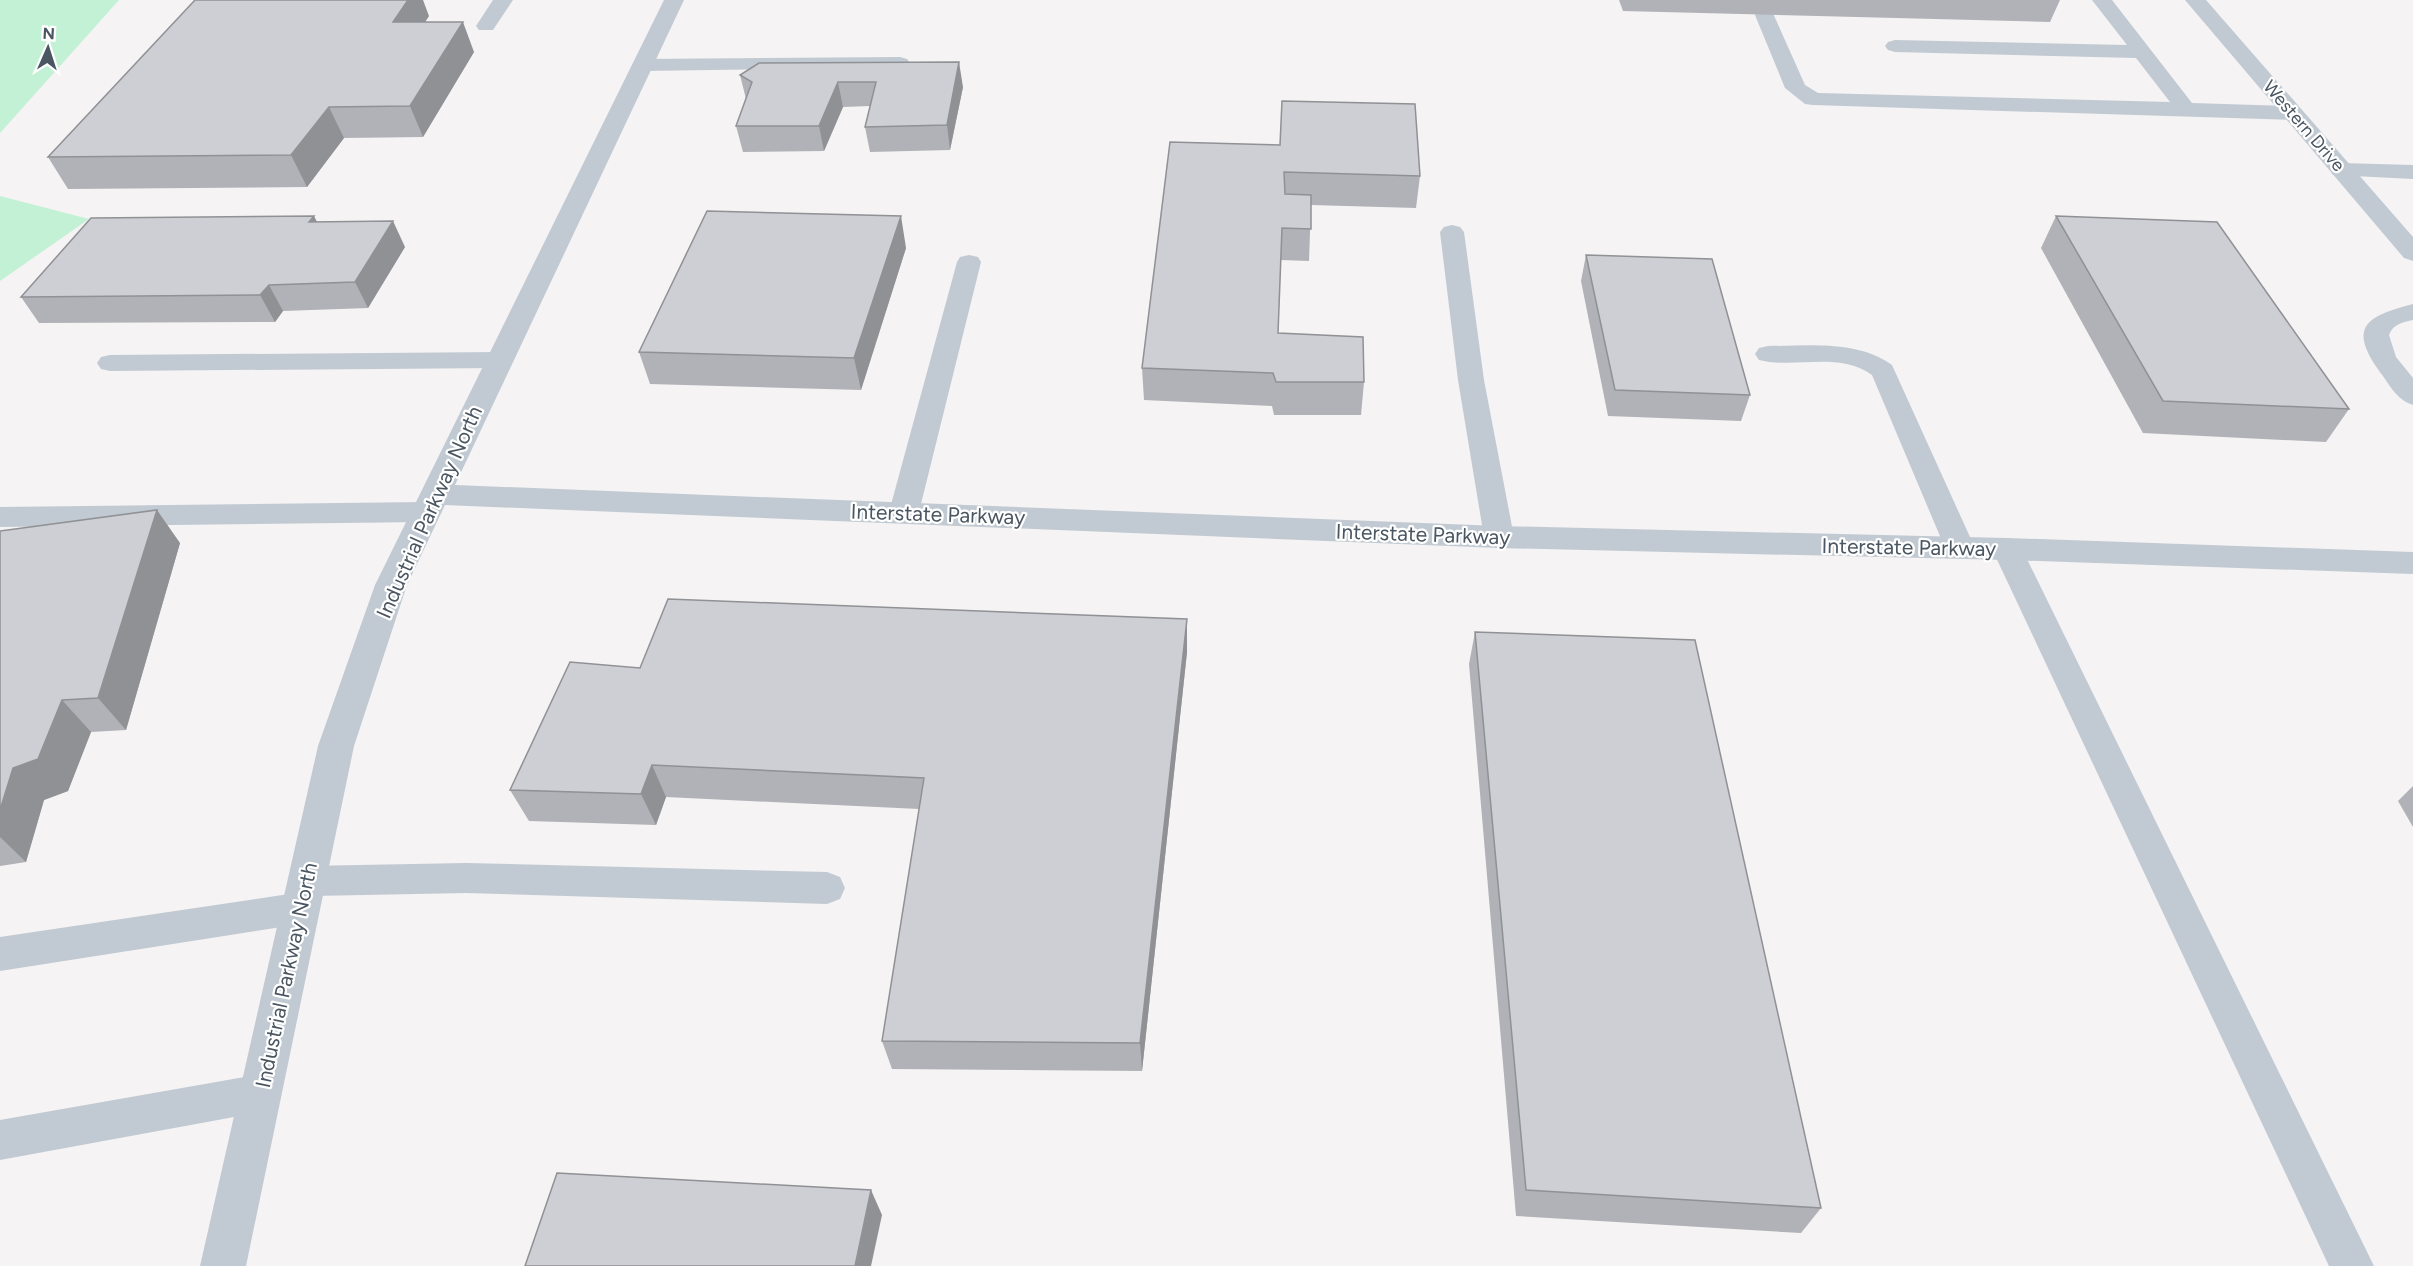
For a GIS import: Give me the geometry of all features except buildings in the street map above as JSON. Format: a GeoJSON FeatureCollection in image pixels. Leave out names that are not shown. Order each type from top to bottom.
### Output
{"type":"FeatureCollection","features":[{"type":"Feature","properties":{"kind":"street","name":"Industrial Parkway North"},"geometry":{"type":"LineString","coordinates":[[223,1266],[336,746],[391,585],[674,0]]}},
{"type":"Feature","properties":{"kind":"street","name":"Western Drive"},"geometry":{"type":"LineString","coordinates":[[2195,0],[2341,170],[2409,243]]}},
{"type":"Feature","properties":{"kind":"street","name":"Interstate Parkway"},"geometry":{"type":"LineString","coordinates":[[430,503],[904,512],[1499,537],[2007,549],[2413,563]]}},
{"type":"Feature","properties":{"kind":"lane"},"geometry":{"type":"LineString","coordinates":[[486,26],[503,0]]}},
{"type":"Feature","properties":{"kind":"lane"},"geometry":{"type":"LineString","coordinates":[[2102,0],[2186,109]]}},
{"type":"Feature","properties":{"kind":"lane"},"geometry":{"type":"LineString","coordinates":[[1765,15],[1796,88],[1813,99],[2292,113]]}},
{"type":"Feature","properties":{"kind":"lane"},"geometry":{"type":"LineString","coordinates":[[1895,46],[2142,52]]}},
{"type":"Feature","properties":{"kind":"lane"},"geometry":{"type":"LineString","coordinates":[[643,64],[900,63]]}},
{"type":"Feature","properties":{"kind":"lane"},"geometry":{"type":"LineString","coordinates":[[2341,170],[2413,172]]}},
{"type":"Feature","properties":{"kind":"lane"},"geometry":{"type":"LineString","coordinates":[[1452,232],[1471,380],[1499,537]]}},
{"type":"Feature","properties":{"kind":"lane"},"geometry":{"type":"LineString","coordinates":[[904,512],[969,262]]}},
{"type":"Feature","properties":{"kind":"lane"},"geometry":{"type":"LineString","coordinates":[[2413,312],[2385,319],[2378,326],[2376,339],[2384,359],[2413,396]]}},
{"type":"Feature","properties":{"kind":"lane"},"geometry":{"type":"LineString","coordinates":[[1768,354],[1846,357],[1877,365],[1883,371],[1960,548]]}},
{"type":"Feature","properties":{"kind":"lane"},"geometry":{"type":"LineString","coordinates":[[110,363],[499,360]]}},
{"type":"Feature","properties":{"kind":"lane"},"geometry":{"type":"LineString","coordinates":[[0,517],[430,503]]}},
{"type":"Feature","properties":{"kind":"lane"},"geometry":{"type":"LineString","coordinates":[[2007,549],[2352,1266]]}},
{"type":"Feature","properties":{"kind":"lane"},"geometry":{"type":"LineString","coordinates":[[0,954],[303,894],[466,878],[826,888]]}},
{"type":"Feature","properties":{"kind":"lane"},"geometry":{"type":"LineString","coordinates":[[3,1148],[261,1093]]}},
{"type":"Feature","properties":{"kind":"green space"},"geometry":{"type":"Polygon","coordinates":[[[0,0],[119,0],[0,133],[0,0]]]}},
{"type":"Feature","properties":{"kind":"green space"},"geometry":{"type":"Polygon","coordinates":[[[0,196],[89,219],[0,281],[0,196]]]}}]}
